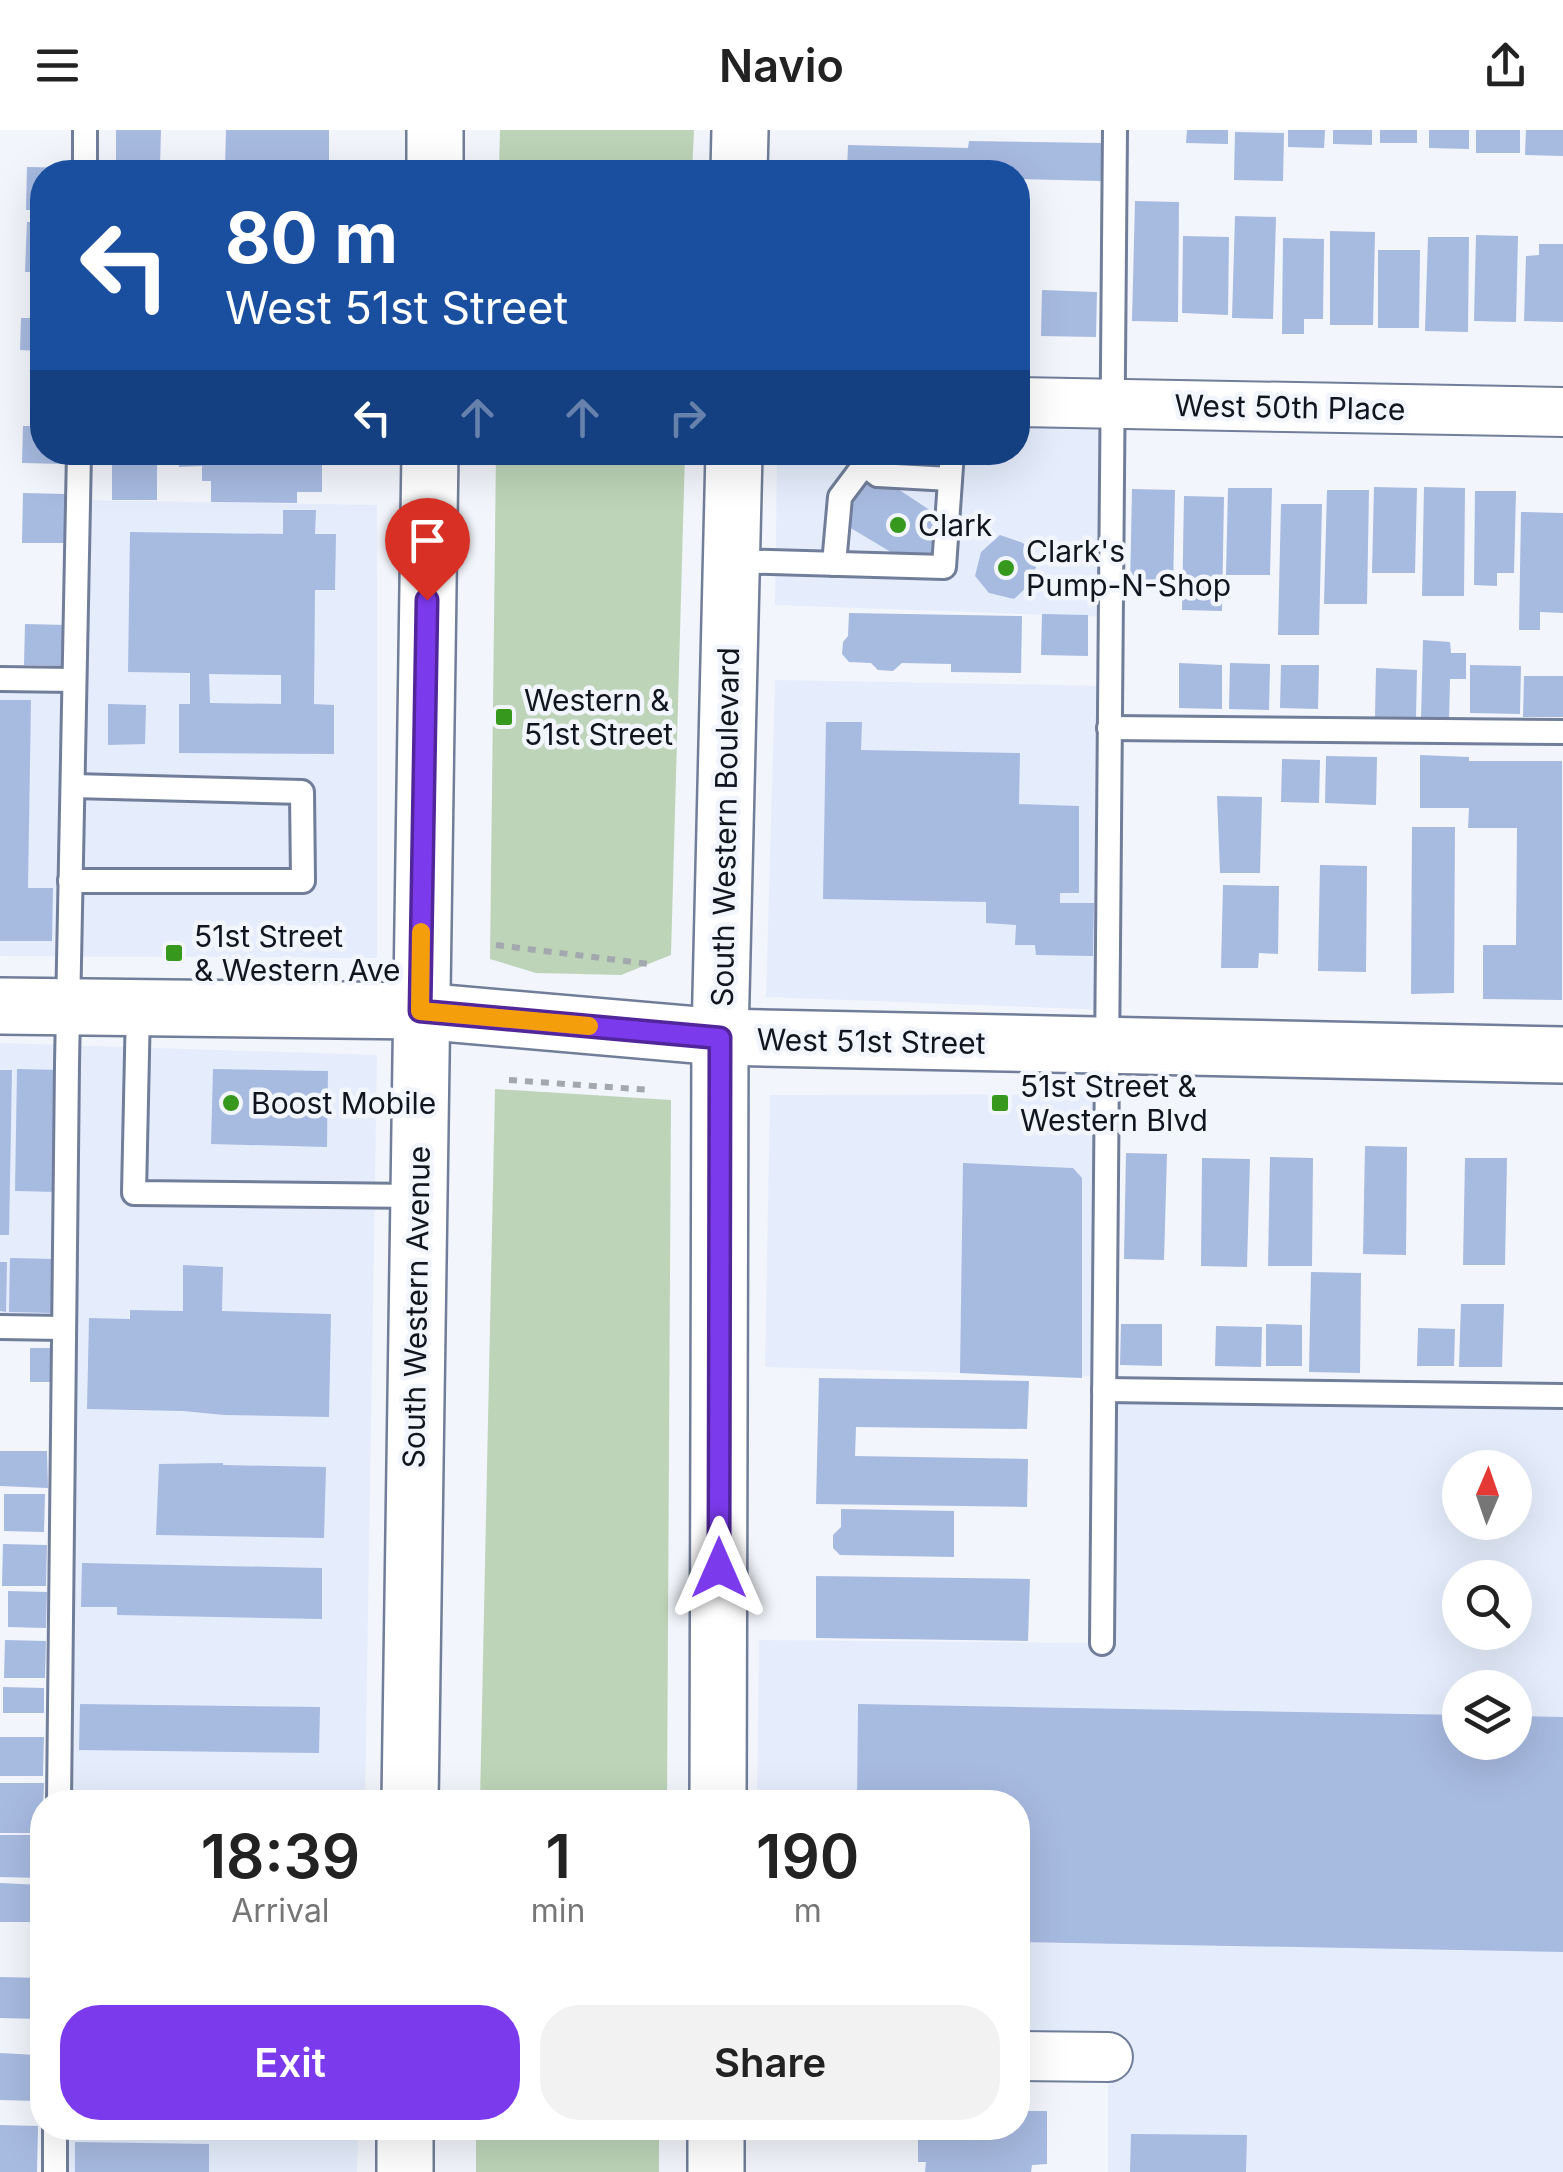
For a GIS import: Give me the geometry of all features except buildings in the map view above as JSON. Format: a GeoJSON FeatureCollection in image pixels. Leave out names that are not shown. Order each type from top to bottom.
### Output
{"type":"FeatureCollection","features":[{"type":"Feature","properties":{"kind":"street"},"geometry":{"type":"LineString","coordinates":[[435,160],[436,130]]}},
{"type":"Feature","properties":{"kind":"street"},"geometry":{"type":"LineString","coordinates":[[740,130],[740,160]]}},
{"type":"Feature","properties":{"kind":"street","name":"West 50th Place"},"geometry":{"type":"LineString","coordinates":[[1030,402],[1563,412]]}},
{"type":"Feature","properties":{"kind":"street","name":"South Western Avenue"},"geometry":{"type":"LineString","coordinates":[[410,1790],[430,465]]}},
{"type":"Feature","properties":{"kind":"street","name":"South Western Boulevard"},"geometry":{"type":"LineString","coordinates":[[718,1790],[720,1038],[734,465]]}},
{"type":"Feature","properties":{"kind":"street","name":"West 51st Street"},"geometry":{"type":"LineString","coordinates":[[0,1006],[420,1011],[720,1038],[1563,1055]]}},
{"type":"Feature","properties":{"kind":"street"},"geometry":{"type":"LineString","coordinates":[[1030,2056],[1108,2057]]}},
{"type":"Feature","properties":{"kind":"street"},"geometry":{"type":"LineString","coordinates":[[405,2172],[406,2140]]}},
{"type":"Feature","properties":{"kind":"street"},"geometry":{"type":"LineString","coordinates":[[716,2140],[716,2172]]}},
{"type":"Feature","properties":{"kind":"lane"},"geometry":{"type":"LineString","coordinates":[[84,160],[85,130]]}},
{"type":"Feature","properties":{"kind":"lane"},"geometry":{"type":"LineString","coordinates":[[1102,1643],[1114,130]]}},
{"type":"Feature","properties":{"kind":"lane"},"geometry":{"type":"LineString","coordinates":[[59,1790],[79,465]]}},
{"type":"Feature","properties":{"kind":"lane"},"geometry":{"type":"LineString","coordinates":[[834,564],[840,497],[864,465]]}},
{"type":"Feature","properties":{"kind":"lane"},"geometry":{"type":"LineString","coordinates":[[884,465],[950,478]]}},
{"type":"Feature","properties":{"kind":"lane"},"geometry":{"type":"LineString","coordinates":[[732,561],[944,567],[951,465]]}},
{"type":"Feature","properties":{"kind":"lane"},"geometry":{"type":"LineString","coordinates":[[0,678],[74,680]]}},
{"type":"Feature","properties":{"kind":"lane"},"geometry":{"type":"LineString","coordinates":[[1109,728],[1563,732]]}},
{"type":"Feature","properties":{"kind":"lane"},"geometry":{"type":"LineString","coordinates":[[70,881],[303,881],[302,792],[73,786]]}},
{"type":"Feature","properties":{"kind":"lane"},"geometry":{"type":"LineString","coordinates":[[138,1008],[134,1193],[418,1196]]}},
{"type":"Feature","properties":{"kind":"lane"},"geometry":{"type":"LineString","coordinates":[[0,1327],[64,1328]]}},
{"type":"Feature","properties":{"kind":"lane"},"geometry":{"type":"LineString","coordinates":[[1104,1390],[1563,1396]]}},
{"type":"Feature","properties":{"kind":"lane"},"geometry":{"type":"LineString","coordinates":[[55,2140],[55,2172]]}},
{"type":"Feature","properties":{"kind":"path"},"geometry":{"type":"LineString","coordinates":[[496,945],[649,964]]}},
{"type":"Feature","properties":{"kind":"path"},"geometry":{"type":"LineString","coordinates":[[510,1080],[651,1090]]}},
{"type":"Feature","properties":{"kind":"shaded area"},"geometry":{"type":"Polygon","coordinates":[[[1030,426],[1112,428],[1110,617],[775,605],[777,465],[1030,465],[1030,426]]]}},
{"type":"Feature","properties":{"kind":"shaded area"},"geometry":{"type":"Polygon","coordinates":[[[78,500],[377,505],[377,958],[0,956],[0,679],[74,679],[78,500]]]}},
{"type":"Feature","properties":{"kind":"shaded area"},"geometry":{"type":"Polygon","coordinates":[[[775,680],[1110,686],[1107,1010],[766,997],[775,680]]]}},
{"type":"Feature","properties":{"kind":"shaded area"},"geometry":{"type":"Polygon","coordinates":[[[0,1043],[377,1055],[365,1790],[59,1790],[64,1328],[0,1327],[0,1043]]]}},
{"type":"Feature","properties":{"kind":"shaded area"},"geometry":{"type":"Polygon","coordinates":[[[1107,1094],[1104,1377],[765,1367],[770,1095],[1107,1094]]]}},
{"type":"Feature","properties":{"kind":"shaded area"},"geometry":{"type":"Polygon","coordinates":[[[1104,1390],[1563,1396],[1563,2172],[1108,2172],[1108,2057],[1030,2056],[1030,1790],[757,1790],[759,1640],[1102,1643],[1104,1390]]]}},
{"type":"Feature","properties":{"kind":"shaded area"},"geometry":{"type":"Polygon","coordinates":[[[55,2140],[358,2140],[357,2172],[55,2172],[55,2140]]]}},
{"type":"Feature","properties":{"kind":"green space"},"geometry":{"type":"Polygon","coordinates":[[[500,130],[694,130],[693,160],[499,160],[500,130]]]}},
{"type":"Feature","properties":{"kind":"green space"},"geometry":{"type":"Polygon","coordinates":[[[496,465],[685,465],[671,955],[621,975],[536,973],[490,959],[496,465]]]}},
{"type":"Feature","properties":{"kind":"green space"},"geometry":{"type":"Polygon","coordinates":[[[495,1089],[671,1100],[667,1790],[480,1790],[495,1089]]]}},
{"type":"Feature","properties":{"kind":"green space"},"geometry":{"type":"Polygon","coordinates":[[[476,2140],[659,2140],[659,2172],[476,2172],[476,2140]]]}},
{"type":"Feature","properties":{"kind":"slow traffic"},"geometry":{"type":"LineString","coordinates":[[421,932],[420,1011],[589,1026]]}},
{"type":"Feature","properties":{"kind":"place","name":"Clark"},"geometry":{"type":"Point","coordinates":[898,525]}},
{"type":"Feature","properties":{"kind":"place","name":"Clark's Pump-N-Shop"},"geometry":{"type":"Point","coordinates":[1006,568]}},
{"type":"Feature","properties":{"kind":"place","name":"Western & 51st Street"},"geometry":{"type":"Point","coordinates":[504,717]}},
{"type":"Feature","properties":{"kind":"place","name":"51st Street & Western Ave"},"geometry":{"type":"Point","coordinates":[174,953]}},
{"type":"Feature","properties":{"kind":"place","name":"Boost Mobile"},"geometry":{"type":"Point","coordinates":[231,1103]}},
{"type":"Feature","properties":{"kind":"place","name":"51st Street & Western Blvd"},"geometry":{"type":"Point","coordinates":[1000,1103]}},
{"type":"Feature","properties":{"kind":"route"},"geometry":{"type":"LineString","coordinates":[[427,600],[420,1011],[720,1038],[719,1568]]}}]}
